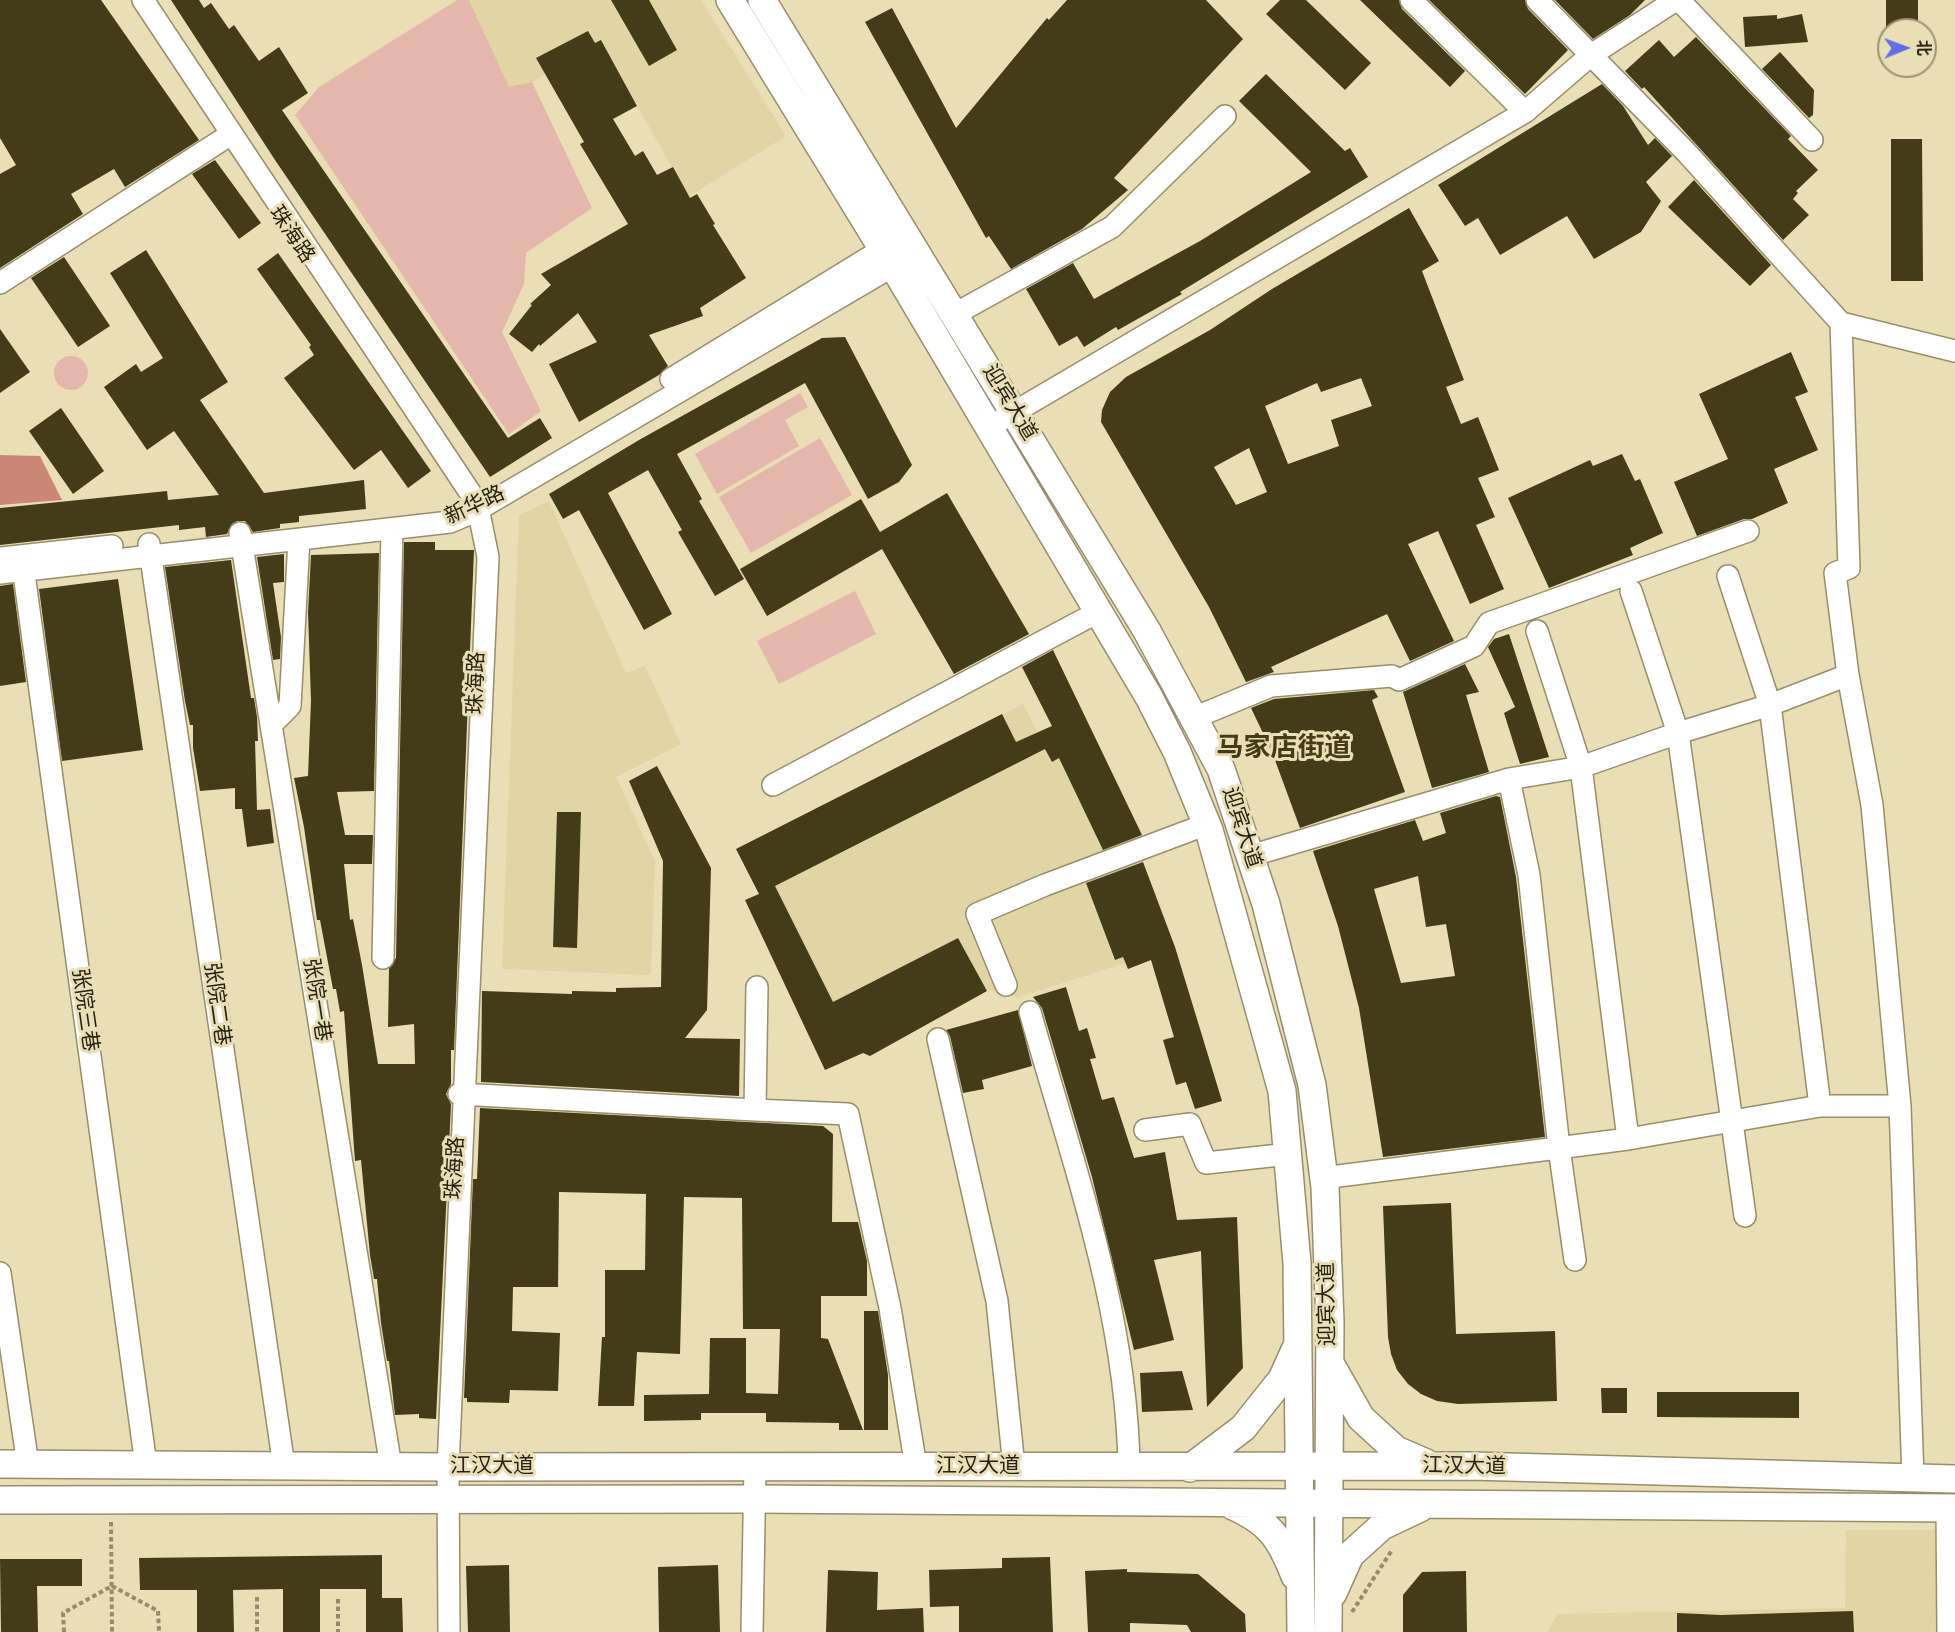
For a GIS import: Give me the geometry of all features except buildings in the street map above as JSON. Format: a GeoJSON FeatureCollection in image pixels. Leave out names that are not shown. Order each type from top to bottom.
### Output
{"type":"FeatureCollection","features":[{"type":"Feature","properties":{"kind":"main road","name":"迎宾大道"},"geometry":{"type":"LineString","coordinates":[[729,0],[888,257],[1163,722],[1207,824],[1282,1091],[1297,1263],[1301,1632]]}},
{"type":"Feature","properties":{"kind":"main road","name":"迎宾大道"},"geometry":{"type":"LineString","coordinates":[[762,0],[1147,631],[1196,717],[1221,769],[1266,904],[1312,1085],[1323,1178],[1330,1363],[1328,1605],[1340,1627]]}},
{"type":"Feature","properties":{"kind":"main road"},"geometry":{"type":"LineString","coordinates":[[1190,1468],[1243,1428],[1282,1379],[1299,1341]]}},
{"type":"Feature","properties":{"kind":"main road"},"geometry":{"type":"LineString","coordinates":[[1330,1363],[1361,1418],[1396,1450],[1436,1466]]}},
{"type":"Feature","properties":{"kind":"main road","name":"江汉大道"},"geometry":{"type":"LineString","coordinates":[[0,1464],[388,1467],[1436,1466],[1955,1479]]}},
{"type":"Feature","properties":{"kind":"main road"},"geometry":{"type":"LineString","coordinates":[[716,1499],[727,1494],[730,1488],[728,1473],[717,1466]]}},
{"type":"Feature","properties":{"kind":"main road"},"geometry":{"type":"LineString","coordinates":[[802,1466],[792,1471],[790,1485],[792,1491],[802,1499]]}},
{"type":"Feature","properties":{"kind":"main road","name":"江汉大道"},"geometry":{"type":"LineString","coordinates":[[0,1500],[802,1499],[1951,1508]]}},
{"type":"Feature","properties":{"kind":"main road"},"geometry":{"type":"LineString","coordinates":[[1225,1503],[1255,1515],[1283,1545],[1301,1592]]}},
{"type":"Feature","properties":{"kind":"main road"},"geometry":{"type":"LineString","coordinates":[[1328,1605],[1350,1555],[1382,1526],[1426,1505]]}},
{"type":"Feature","properties":{"kind":"street","name":"珠海路"},"geometry":{"type":"LineString","coordinates":[[136,0],[225,138],[474,506]]}},
{"type":"Feature","properties":{"kind":"street","name":"珠海路"},"geometry":{"type":"LineString","coordinates":[[143,0],[474,506],[488,557],[444,1467],[449,1501],[449,1632]]}},
{"type":"Feature","properties":{"kind":"street"},"geometry":{"type":"LineString","coordinates":[[1411,0],[1526,112]]}},
{"type":"Feature","properties":{"kind":"street"},"geometry":{"type":"LineString","coordinates":[[1537,0],[1686,152],[1841,324],[1955,351]]}},
{"type":"Feature","properties":{"kind":"street"},"geometry":{"type":"LineString","coordinates":[[989,427],[1526,112],[1591,55],[1678,0],[1812,140]]}},
{"type":"Feature","properties":{"kind":"street"},"geometry":{"type":"LineString","coordinates":[[955,314],[1112,227],[1225,116]]}},
{"type":"Feature","properties":{"kind":"street"},"geometry":{"type":"LineString","coordinates":[[0,283],[225,138]]}},
{"type":"Feature","properties":{"kind":"street","name":"新华路"},"geometry":{"type":"LineString","coordinates":[[238,540],[300,539],[450,522],[888,257]]}},
{"type":"Feature","properties":{"kind":"street"},"geometry":{"type":"LineString","coordinates":[[1841,324],[1850,568],[1835,573],[1848,675],[1872,805],[1900,1106],[1913,1478]]}},
{"type":"Feature","properties":{"kind":"street","name":"新华路"},"geometry":{"type":"LineString","coordinates":[[0,573],[22,563],[238,540],[450,512],[474,506]]}},
{"type":"Feature","properties":{"kind":"street"},"geometry":{"type":"LineString","coordinates":[[383,958],[392,529]]}},
{"type":"Feature","properties":{"kind":"street"},"geometry":{"type":"LineString","coordinates":[[1196,717],[1271,686],[1392,675],[1399,680],[1474,646],[1489,623],[1748,531]]}},
{"type":"Feature","properties":{"kind":"street"},"geometry":{"type":"LineString","coordinates":[[271,725],[290,706],[300,539]]}},
{"type":"Feature","properties":{"kind":"street","name":"张院一巷"},"geometry":{"type":"LineString","coordinates":[[238,540],[271,725],[388,1467]]}},
{"type":"Feature","properties":{"kind":"street","name":"张院一巷"},"geometry":{"type":"LineString","coordinates":[[238,540],[388,1467]]}},
{"type":"Feature","properties":{"kind":"street","name":"张院二巷"},"geometry":{"type":"LineString","coordinates":[[147,550],[280,1466]]}},
{"type":"Feature","properties":{"kind":"street","name":"新华路"},"geometry":{"type":"LineString","coordinates":[[0,558],[22,563]]}},
{"type":"Feature","properties":{"kind":"street","name":"张院三巷"},"geometry":{"type":"LineString","coordinates":[[22,563],[146,1465]]}},
{"type":"Feature","properties":{"kind":"street"},"geometry":{"type":"LineString","coordinates":[[1728,576],[1770,705],[1821,1106]]}},
{"type":"Feature","properties":{"kind":"street"},"geometry":{"type":"LineString","coordinates":[[1631,591],[1678,733],[1745,1216]]}},
{"type":"Feature","properties":{"kind":"street"},"geometry":{"type":"LineString","coordinates":[[773,785],[1098,612]]}},
{"type":"Feature","properties":{"kind":"street"},"geometry":{"type":"LineString","coordinates":[[1537,631],[1581,767],[1628,1139]]}},
{"type":"Feature","properties":{"kind":"street"},"geometry":{"type":"LineString","coordinates":[[1250,856],[1509,779],[1581,767],[1678,733],[1770,705],[1848,675]]}},
{"type":"Feature","properties":{"kind":"street"},"geometry":{"type":"LineString","coordinates":[[1509,779],[1529,875],[1559,1148],[1575,1260]]}},
{"type":"Feature","properties":{"kind":"street"},"geometry":{"type":"LineString","coordinates":[[1006,985],[977,914],[1045,885],[1207,824]]}},
{"type":"Feature","properties":{"kind":"street"},"geometry":{"type":"LineString","coordinates":[[755,1110],[757,987]]}},
{"type":"Feature","properties":{"kind":"street"},"geometry":{"type":"LineString","coordinates":[[1030,1012],[1096,1245],[1127,1401],[1129,1468]]}},
{"type":"Feature","properties":{"kind":"street"},"geometry":{"type":"LineString","coordinates":[[938,1039],[997,1301],[1014,1467]]}},
{"type":"Feature","properties":{"kind":"street"},"geometry":{"type":"LineString","coordinates":[[463,1094],[849,1114],[890,1308],[916,1467]]}},
{"type":"Feature","properties":{"kind":"street"},"geometry":{"type":"LineString","coordinates":[[1323,1178],[1628,1139],[1821,1106],[1900,1106]]}},
{"type":"Feature","properties":{"kind":"street"},"geometry":{"type":"LineString","coordinates":[[1145,1130],[1190,1124],[1206,1163],[1289,1154]]}},
{"type":"Feature","properties":{"kind":"street"},"geometry":{"type":"LineString","coordinates":[[0,1273],[28,1465]]}},
{"type":"Feature","properties":{"kind":"street"},"geometry":{"type":"LineString","coordinates":[[752,1632],[755,1466]]}},
{"type":"Feature","properties":{"kind":"street"},"geometry":{"type":"LineString","coordinates":[[1948,1632],[1951,1508]]}},
{"type":"Feature","properties":{"kind":"path"},"geometry":{"type":"LineString","coordinates":[[111,1500],[112,1632]]}},
{"type":"Feature","properties":{"kind":"path"},"geometry":{"type":"LineString","coordinates":[[1340,1627],[1394,1546]]}},
{"type":"Feature","properties":{"kind":"path"},"geometry":{"type":"LineString","coordinates":[[64,1632],[63,1613],[112,1586]]}},
{"type":"Feature","properties":{"kind":"path"},"geometry":{"type":"LineString","coordinates":[[112,1586],[158,1611],[159,1632]]}},
{"type":"Feature","properties":{"kind":"path"},"geometry":{"type":"LineString","coordinates":[[257,1597],[257,1632]]}},
{"type":"Feature","properties":{"kind":"path"},"geometry":{"type":"LineString","coordinates":[[338,1599],[338,1632]]}},
{"type":"Feature","properties":{"kind":"shaded area"},"geometry":{"type":"Polygon","coordinates":[[[457,0],[469,0],[509,87],[532,82],[592,208],[526,253],[524,284],[502,332],[541,411],[509,434],[295,115],[319,87],[457,0]]]}},
{"type":"Feature","properties":{"kind":"shaded area"},"geometry":{"type":"Polygon","coordinates":[[[469,0],[701,0],[786,136],[688,197],[601,40],[532,82],[509,88],[469,0]]]}},
{"type":"Feature","properties":{"kind":"shaded area"},"geometry":{"type":"Polygon","coordinates":[[[71,356],[83,361],[88,373],[83,385],[71,390],[59,385],[54,373],[59,361],[71,356]]]}},
{"type":"Feature","properties":{"kind":"shaded area"},"geometry":{"type":"Polygon","coordinates":[[[800,393],[808,407],[785,420],[799,446],[717,494],[695,454],[800,393]]]}},
{"type":"Feature","properties":{"kind":"shaded area"},"geometry":{"type":"Polygon","coordinates":[[[820,438],[852,495],[751,553],[719,497],[820,438]]]}},
{"type":"Feature","properties":{"kind":"shaded area"},"geometry":{"type":"Polygon","coordinates":[[[0,455],[40,456],[62,500],[0,505],[0,455]]]}},
{"type":"Feature","properties":{"kind":"shaded area"},"geometry":{"type":"Polygon","coordinates":[[[549,501],[626,673],[645,666],[681,744],[616,777],[655,861],[651,975],[502,969],[519,515],[549,501]]]}},
{"type":"Feature","properties":{"kind":"shaded area"},"geometry":{"type":"Polygon","coordinates":[[[855,591],[876,634],[779,684],[757,641],[855,591]]]}},
{"type":"Feature","properties":{"kind":"shaded area"},"geometry":{"type":"Polygon","coordinates":[[[1023,704],[1037,732],[1057,723],[1075,759],[1100,747],[1142,835],[1150,856],[1085,880],[1114,960],[1123,957],[1125,963],[1016,998],[1002,989],[987,991],[870,1056],[863,1053],[825,1070],[745,900],[759,894],[736,849],[1023,704]]]}},
{"type":"Feature","properties":{"kind":"shaded area"},"geometry":{"type":"Polygon","coordinates":[[[1846,1530],[1955,1530],[1955,1632],[1547,1632],[1558,1614],[1845,1608],[1846,1530]]]}},
{"type":"Feature","properties":{"kind":"district","name":"马家店街道"},"geometry":{"type":"Point","coordinates":[1284,749]}}]}
